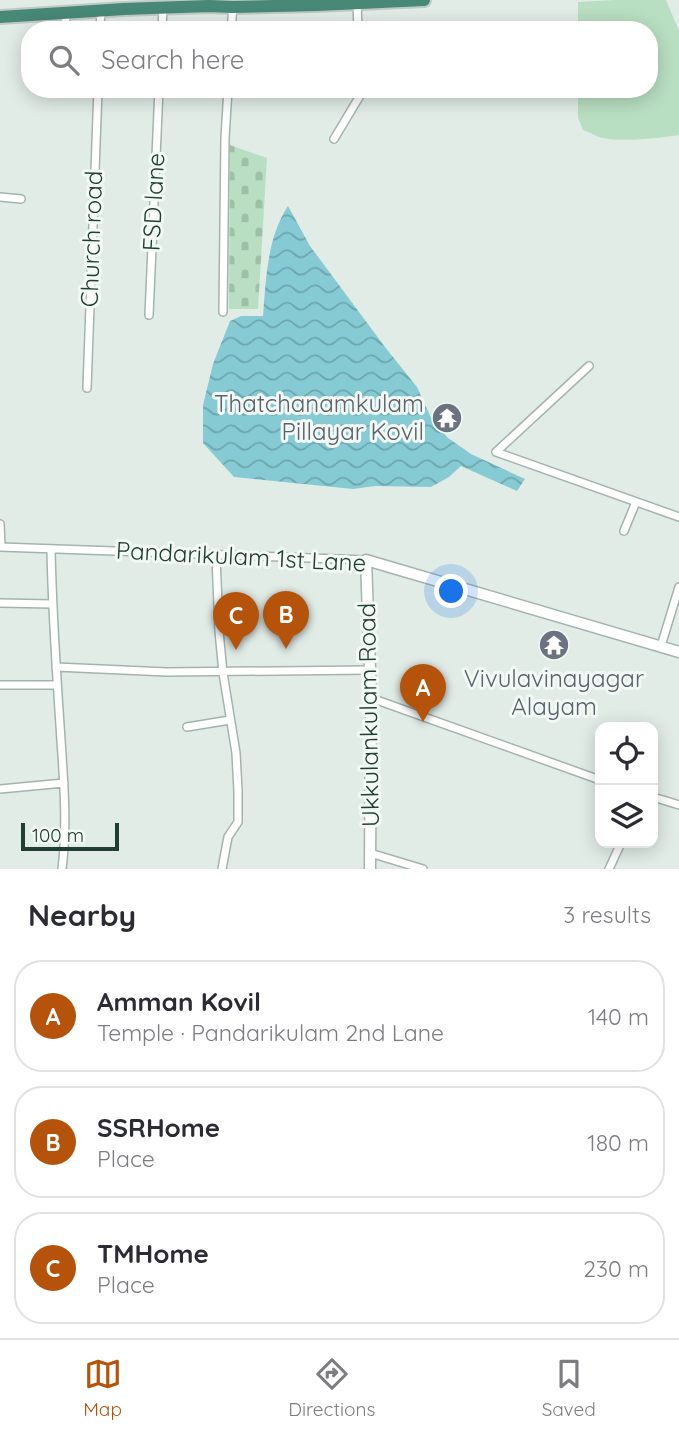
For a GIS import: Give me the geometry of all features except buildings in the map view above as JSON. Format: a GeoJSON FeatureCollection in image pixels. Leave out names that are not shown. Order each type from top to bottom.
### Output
{"type":"FeatureCollection","features":[{"type":"Feature","properties":{"kind":"highway"},"geometry":{"type":"LineString","coordinates":[[0,17],[101,11],[123,5],[163,8],[209,3],[233,7],[424,0]]}},
{"type":"Feature","properties":{"kind":"street"},"geometry":{"type":"LineString","coordinates":[[360,21],[364,2]]}},
{"type":"Feature","properties":{"kind":"street"},"geometry":{"type":"LineString","coordinates":[[232,21],[233,7]]}},
{"type":"Feature","properties":{"kind":"street"},"geometry":{"type":"LineString","coordinates":[[162,21],[163,8]]}},
{"type":"Feature","properties":{"kind":"street"},"geometry":{"type":"LineString","coordinates":[[100,21],[101,11]]}},
{"type":"Feature","properties":{"kind":"street"},"geometry":{"type":"LineString","coordinates":[[66,13],[66,21]]}},
{"type":"Feature","properties":{"kind":"street","name":"Church road"},"geometry":{"type":"LineString","coordinates":[[87,388],[98,98]]}},
{"type":"Feature","properties":{"kind":"street","name":"FSD lane"},"geometry":{"type":"LineString","coordinates":[[149,315],[159,98]]}},
{"type":"Feature","properties":{"kind":"street"},"geometry":{"type":"LineString","coordinates":[[223,312],[227,98]]}},
{"type":"Feature","properties":{"kind":"street"},"geometry":{"type":"LineString","coordinates":[[334,139],[358,98]]}},
{"type":"Feature","properties":{"kind":"street"},"geometry":{"type":"LineString","coordinates":[[0,197],[21,199]]}},
{"type":"Feature","properties":{"kind":"street"},"geometry":{"type":"LineString","coordinates":[[589,366],[496,452],[679,517]]}},
{"type":"Feature","properties":{"kind":"street"},"geometry":{"type":"LineString","coordinates":[[624,531],[636,502]]}},
{"type":"Feature","properties":{"kind":"street"},"geometry":{"type":"LineString","coordinates":[[0,524],[1,547]]}},
{"type":"Feature","properties":{"kind":"street","name":"Pandarikulam 1st Lane"},"geometry":{"type":"LineString","coordinates":[[1,547],[366,561],[679,652]]}},
{"type":"Feature","properties":{"kind":"street"},"geometry":{"type":"LineString","coordinates":[[51,549],[64,783],[62,869]]}},
{"type":"Feature","properties":{"kind":"street"},"geometry":{"type":"LineString","coordinates":[[216,556],[223,673],[236,754],[238,822],[228,837],[222,869]]}},
{"type":"Feature","properties":{"kind":"street","name":"Ukkulankulam Road"},"geometry":{"type":"LineString","coordinates":[[366,561],[371,698],[370,869]]}},
{"type":"Feature","properties":{"kind":"street"},"geometry":{"type":"LineString","coordinates":[[661,646],[679,587]]}},
{"type":"Feature","properties":{"kind":"street"},"geometry":{"type":"LineString","coordinates":[[0,603],[52,604]]}},
{"type":"Feature","properties":{"kind":"street"},"geometry":{"type":"LineString","coordinates":[[57,667],[223,673],[369,670]]}},
{"type":"Feature","properties":{"kind":"street"},"geometry":{"type":"LineString","coordinates":[[0,685],[57,685]]}},
{"type":"Feature","properties":{"kind":"street"},"geometry":{"type":"LineString","coordinates":[[371,698],[595,778]]}},
{"type":"Feature","properties":{"kind":"street"},"geometry":{"type":"LineString","coordinates":[[187,727],[230,720]]}},
{"type":"Feature","properties":{"kind":"street"},"geometry":{"type":"LineString","coordinates":[[0,789],[64,783]]}},
{"type":"Feature","properties":{"kind":"street"},"geometry":{"type":"LineString","coordinates":[[658,798],[679,805]]}},
{"type":"Feature","properties":{"kind":"street"},"geometry":{"type":"LineString","coordinates":[[609,869],[619,848]]}},
{"type":"Feature","properties":{"kind":"street"},"geometry":{"type":"LineString","coordinates":[[370,853],[423,869]]}},
{"type":"Feature","properties":{"kind":"green space"},"geometry":{"type":"Polygon","coordinates":[[[666,0],[679,31],[679,135],[617,140],[599,137],[583,130],[578,118],[578,98],[658,98],[658,21],[578,21],[578,2],[666,0]]]}},
{"type":"Feature","properties":{"kind":"green space"},"geometry":{"type":"Polygon","coordinates":[[[230,145],[267,158],[258,309],[229,309],[230,145]]]}},
{"type":"Feature","properties":{"kind":"water"},"geometry":{"type":"Polygon","coordinates":[[[288,206],[310,246],[417,387],[433,422],[448,438],[471,454],[525,479],[517,491],[461,466],[449,477],[431,487],[375,486],[353,489],[234,477],[203,443],[203,405],[213,364],[230,321],[241,316],[263,316],[272,245],[288,206]]]}},
{"type":"Feature","properties":{"kind":"place","name":"Thatchanamkulam Pillayar Kovil"},"geometry":{"type":"Point","coordinates":[447,418]}},
{"type":"Feature","properties":{"kind":"place","name":"Vivulavinayagar Alayam"},"geometry":{"type":"Point","coordinates":[554,645]}},
{"type":"Feature","properties":{"kind":"place","name":"SSRHome"},"geometry":{"type":"Point","coordinates":[286,649]}},
{"type":"Feature","properties":{"kind":"place","name":"TMHome"},"geometry":{"type":"Point","coordinates":[236,650]}},
{"type":"Feature","properties":{"kind":"place","name":"Amman Kovil"},"geometry":{"type":"Point","coordinates":[423,722]}}]}
